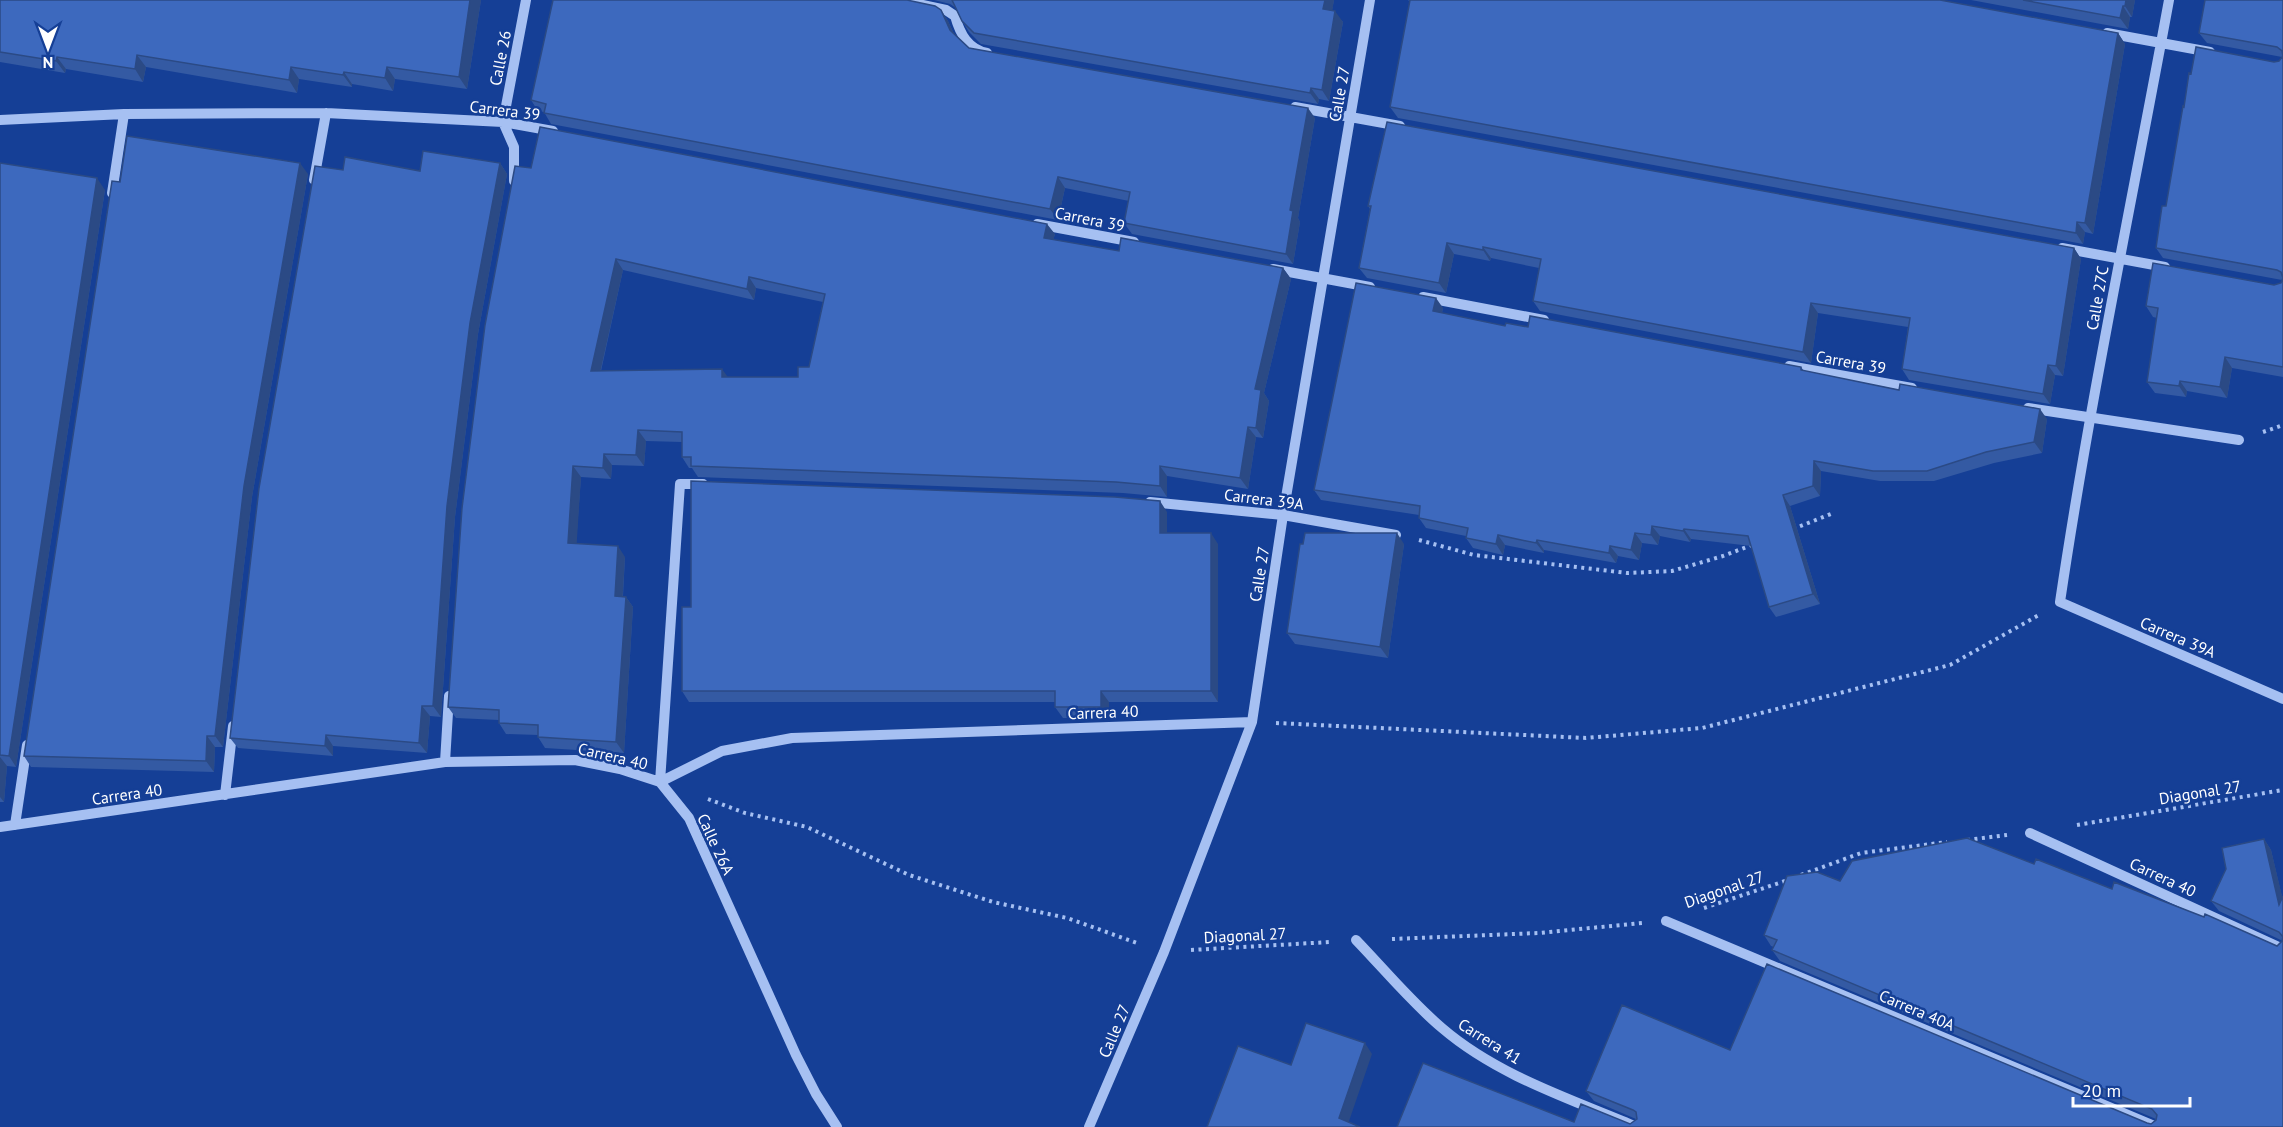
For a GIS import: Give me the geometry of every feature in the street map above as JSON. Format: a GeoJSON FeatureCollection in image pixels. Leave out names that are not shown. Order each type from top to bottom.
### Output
{"type":"FeatureCollection","features":[{"type":"Feature","properties":{"kind":"street","name":"Calle 26"},"geometry":{"type":"LineString","coordinates":[[503,122],[526,0]]}},
{"type":"Feature","properties":{"kind":"street"},"geometry":{"type":"LineString","coordinates":[[900,0],[946,10],[955,16],[965,40],[978,51],[1001,55]]}},
{"type":"Feature","properties":{"kind":"street","name":"Calle 27"},"geometry":{"type":"LineString","coordinates":[[1089,1127],[1164,952],[1252,722],[1283,514],[1370,0]]}},
{"type":"Feature","properties":{"kind":"street","name":"Calle 27C"},"geometry":{"type":"LineString","coordinates":[[2060,602],[2077,492],[2119,259],[2169,0]]}},
{"type":"Feature","properties":{"kind":"street"},"geometry":{"type":"LineString","coordinates":[[2092,30],[2217,53]]}},
{"type":"Feature","properties":{"kind":"street"},"geometry":{"type":"LineString","coordinates":[[1281,105],[1409,128]]}},
{"type":"Feature","properties":{"kind":"street","name":"Carrera 39"},"geometry":{"type":"LineString","coordinates":[[0,120],[124,114],[326,113],[503,122],[561,133]]}},
{"type":"Feature","properties":{"kind":"street"},"geometry":{"type":"LineString","coordinates":[[312,195],[326,113]]}},
{"type":"Feature","properties":{"kind":"street"},"geometry":{"type":"LineString","coordinates":[[110,209],[124,114]]}},
{"type":"Feature","properties":{"kind":"street"},"geometry":{"type":"LineString","coordinates":[[503,122],[514,147],[512,190]]}},
{"type":"Feature","properties":{"kind":"street","name":"Carrera 39"},"geometry":{"type":"LineString","coordinates":[[1029,222],[1146,245]]}},
{"type":"Feature","properties":{"kind":"street"},"geometry":{"type":"LineString","coordinates":[[2049,246],[2177,269]]}},
{"type":"Feature","properties":{"kind":"street"},"geometry":{"type":"LineString","coordinates":[[1263,267],[1380,289]]}},
{"type":"Feature","properties":{"kind":"street"},"geometry":{"type":"LineString","coordinates":[[1414,296],[1554,322]]}},
{"type":"Feature","properties":{"kind":"street","name":"Carrera 39"},"geometry":{"type":"LineString","coordinates":[[1774,363],[1926,390]]}},
{"type":"Feature","properties":{"kind":"street"},"geometry":{"type":"LineString","coordinates":[[2020,407],[2239,440]]}},
{"type":"Feature","properties":{"kind":"street"},"geometry":{"type":"LineString","coordinates":[[660,782],[680,484],[716,485]]}},
{"type":"Feature","properties":{"kind":"street","name":"Carrera 39A"},"geometry":{"type":"LineString","coordinates":[[1135,501],[1283,514],[1398,535]]}},
{"type":"Feature","properties":{"kind":"street","name":"Carrera 39A"},"geometry":{"type":"LineString","coordinates":[[2060,602],[2283,699]]}},
{"type":"Feature","properties":{"kind":"street"},"geometry":{"type":"LineString","coordinates":[[445,762],[450,681]]}},
{"type":"Feature","properties":{"kind":"street"},"geometry":{"type":"LineString","coordinates":[[225,795],[234,712]]}},
{"type":"Feature","properties":{"kind":"street","name":"Carrera 40"},"geometry":{"type":"LineString","coordinates":[[0,827],[445,762],[575,760],[620,769],[660,782],[722,751],[792,738],[1252,722]]}},
{"type":"Feature","properties":{"kind":"street"},"geometry":{"type":"LineString","coordinates":[[15,825],[30,730]]}},
{"type":"Feature","properties":{"kind":"street","name":"Calle 26A"},"geometry":{"type":"LineString","coordinates":[[660,782],[689,818],[796,1055],[816,1094],[837,1127]]}},
{"type":"Feature","properties":{"kind":"street","name":"Carrera 40"},"geometry":{"type":"LineString","coordinates":[[2030,833],[2283,949]]}},
{"type":"Feature","properties":{"kind":"street","name":"Carrera 40A"},"geometry":{"type":"LineString","coordinates":[[1666,921],[2157,1127]]}},
{"type":"Feature","properties":{"kind":"street","name":"Carrera 41"},"geometry":{"type":"LineString","coordinates":[[1356,940],[1442,1028],[1469,1048],[1511,1073],[1637,1127]]}},
{"type":"Feature","properties":{"kind":"path"},"geometry":{"type":"LineString","coordinates":[[1788,531],[1831,514]]}},
{"type":"Feature","properties":{"kind":"path"},"geometry":{"type":"LineString","coordinates":[[1398,535],[1473,555],[1627,573],[1672,571],[1755,544]]}},
{"type":"Feature","properties":{"kind":"path"},"geometry":{"type":"LineString","coordinates":[[1252,722],[1586,738],[1702,728],[1950,665],[2060,602]]}},
{"type":"Feature","properties":{"kind":"path","name":"Diagonal 27"},"geometry":{"type":"LineString","coordinates":[[2076,825],[2283,790]]}},
{"type":"Feature","properties":{"kind":"path"},"geometry":{"type":"LineString","coordinates":[[703,797],[745,813],[807,827],[909,875],[993,902],[1067,918],[1164,952]]}},
{"type":"Feature","properties":{"kind":"path"},"geometry":{"type":"LineString","coordinates":[[1962,841],[2030,833]]}},
{"type":"Feature","properties":{"kind":"path","name":"Diagonal 27"},"geometry":{"type":"LineString","coordinates":[[1164,952],[1356,940],[1539,933],[1666,921],[1861,853],[1951,842]]}},
{"type":"Feature","properties":{"kind":"building"},"geometry":{"type":"Polygon","coordinates":[[[0,0],[470,0],[459,77],[387,67],[385,78],[344,72],[343,75],[291,67],[289,80],[137,55],[135,69],[57,57],[56,61],[0,52],[0,0]]]}},
{"type":"Feature","properties":{"kind":"building"},"geometry":{"type":"Polygon","coordinates":[[[553,0],[907,0],[935,6],[941,10],[950,30],[969,48],[1308,108],[1290,210],[1293,211],[1286,254],[1124,223],[1130,192],[1058,177],[1050,209],[544,113],[546,104],[531,100],[553,0]]]}},
{"type":"Feature","properties":{"kind":"building"},"geometry":{"type":"Polygon","coordinates":[[[952,0],[1325,0],[1323,9],[1335,11],[1322,90],[1311,88],[1310,93],[974,33],[962,21],[952,0]]]}},
{"type":"Feature","properties":{"kind":"building"},"geometry":{"type":"Polygon","coordinates":[[[1410,0],[1940,0],[2118,33],[2085,223],[2077,222],[2076,233],[1390,107],[1410,0]]]}},
{"type":"Feature","properties":{"kind":"building"},"geometry":{"type":"Polygon","coordinates":[[[2023,0],[2126,0],[2120,18],[2023,0]]]}},
{"type":"Feature","properties":{"kind":"building"},"geometry":{"type":"Polygon","coordinates":[[[2205,0],[2283,0],[2283,56],[2282,51],[2277,47],[2199,33],[2205,0]]]}},
{"type":"Feature","properties":{"kind":"building"},"geometry":{"type":"Polygon","coordinates":[[[2196,47],[2274,62],[2279,61],[2283,56],[2283,278],[2281,272],[2277,270],[2156,248],[2162,206],[2166,206],[2189,73],[2191,74],[2196,47]]]}},
{"type":"Feature","properties":{"kind":"building"},"geometry":{"type":"Polygon","coordinates":[[[1387,122],[2074,248],[2056,366],[2048,365],[2043,394],[1902,369],[1910,318],[1811,303],[1803,352],[1533,301],[1541,259],[1483,247],[1483,250],[1447,243],[1439,283],[1359,268],[1371,206],[1368,206],[1387,122]]]}},
{"type":"Feature","properties":{"kind":"building"},"geometry":{"type":"Polygon","coordinates":[[[540,127],[1047,224],[1044,238],[1119,251],[1121,238],[1283,268],[1255,389],[1261,390],[1256,428],[1248,427],[1240,478],[1160,466],[1160,486],[1116,482],[691,466],[691,457],[682,457],[682,432],[638,430],[636,455],[604,454],[603,468],[573,466],[568,543],[618,546],[615,596],[626,597],[616,742],[538,737],[538,725],[499,723],[499,710],[448,707],[462,508],[485,325],[515,166],[531,168],[540,127]],[[616,259],[591,371],[722,369],[722,377],[798,377],[798,367],[809,367],[825,294],[749,277],[747,289],[616,259]]]}},
{"type":"Feature","properties":{"kind":"building"},"geometry":{"type":"Polygon","coordinates":[[[127,136],[300,163],[244,486],[215,736],[207,736],[206,761],[24,756],[112,181],[120,182],[127,136]]]}},
{"type":"Feature","properties":{"kind":"building"},"geometry":{"type":"Polygon","coordinates":[[[423,151],[500,163],[470,323],[447,506],[433,706],[422,706],[419,743],[326,735],[325,746],[230,738],[259,488],[315,166],[343,170],[345,157],[420,171],[423,151]]]}},
{"type":"Feature","properties":{"kind":"building"},"geometry":{"type":"Polygon","coordinates":[[[0,163],[97,178],[9,756],[0,755],[0,163]]]}},
{"type":"Feature","properties":{"kind":"building"},"geometry":{"type":"Polygon","coordinates":[[[2153,263],[2274,285],[2281,283],[2283,278],[2283,367],[2225,357],[2220,387],[2180,381],[2179,386],[2147,382],[2158,308],[2146,306],[2153,263]]]}},
{"type":"Feature","properties":{"kind":"building"},"geometry":{"type":"Polygon","coordinates":[[[1356,283],[1436,298],[1433,311],[1505,326],[1506,323],[1528,327],[1530,316],[1801,367],[1801,370],[1899,390],[1900,384],[2040,409],[2034,442],[1986,452],[1927,471],[1873,471],[1814,461],[1813,486],[1783,495],[1813,594],[1769,607],[1748,536],[1652,526],[1651,535],[1635,533],[1631,550],[1610,546],[1609,553],[1537,540],[1536,543],[1498,535],[1496,544],[1466,538],[1468,528],[1419,518],[1420,506],[1314,490],[1356,283]]]}},
{"type":"Feature","properties":{"kind":"building"},"geometry":{"type":"Polygon","coordinates":[[[691,481],[1115,497],[1160,501],[1160,533],[1211,533],[1211,691],[1101,691],[1101,707],[1055,707],[1055,691],[682,691],[682,607],[691,607],[691,481]]]}},
{"type":"Feature","properties":{"kind":"building"},"geometry":{"type":"Polygon","coordinates":[[[1305,533],[1397,533],[1380,647],[1287,633],[1300,544],[1303,544],[1305,533]]]}},
{"type":"Feature","properties":{"kind":"building"},"geometry":{"type":"Polygon","coordinates":[[[1967,838],[2034,864],[2036,859],[2112,889],[2114,882],[2204,917],[2205,914],[2277,946],[2283,937],[2283,1127],[1397,1127],[1423,1063],[1574,1122],[1581,1104],[1630,1124],[1637,1119],[1636,1112],[1586,1091],[1622,1005],[1730,1050],[1767,964],[2151,1124],[2156,1120],[2157,1115],[2152,1109],[1772,950],[1777,940],[1764,935],[1787,876],[1817,872],[1840,881],[1852,861],[1967,838]]]}},
{"type":"Feature","properties":{"kind":"building"},"geometry":{"type":"Polygon","coordinates":[[[2264,839],[2279,905],[2283,896],[2283,937],[2279,932],[2211,901],[2226,869],[2222,848],[2264,839]]]}},
{"type":"Feature","properties":{"kind":"building"},"geometry":{"type":"Polygon","coordinates":[[[1306,1023],[1365,1043],[1339,1118],[1360,1127],[1207,1127],[1238,1046],[1291,1065],[1306,1023]]]}}]}
